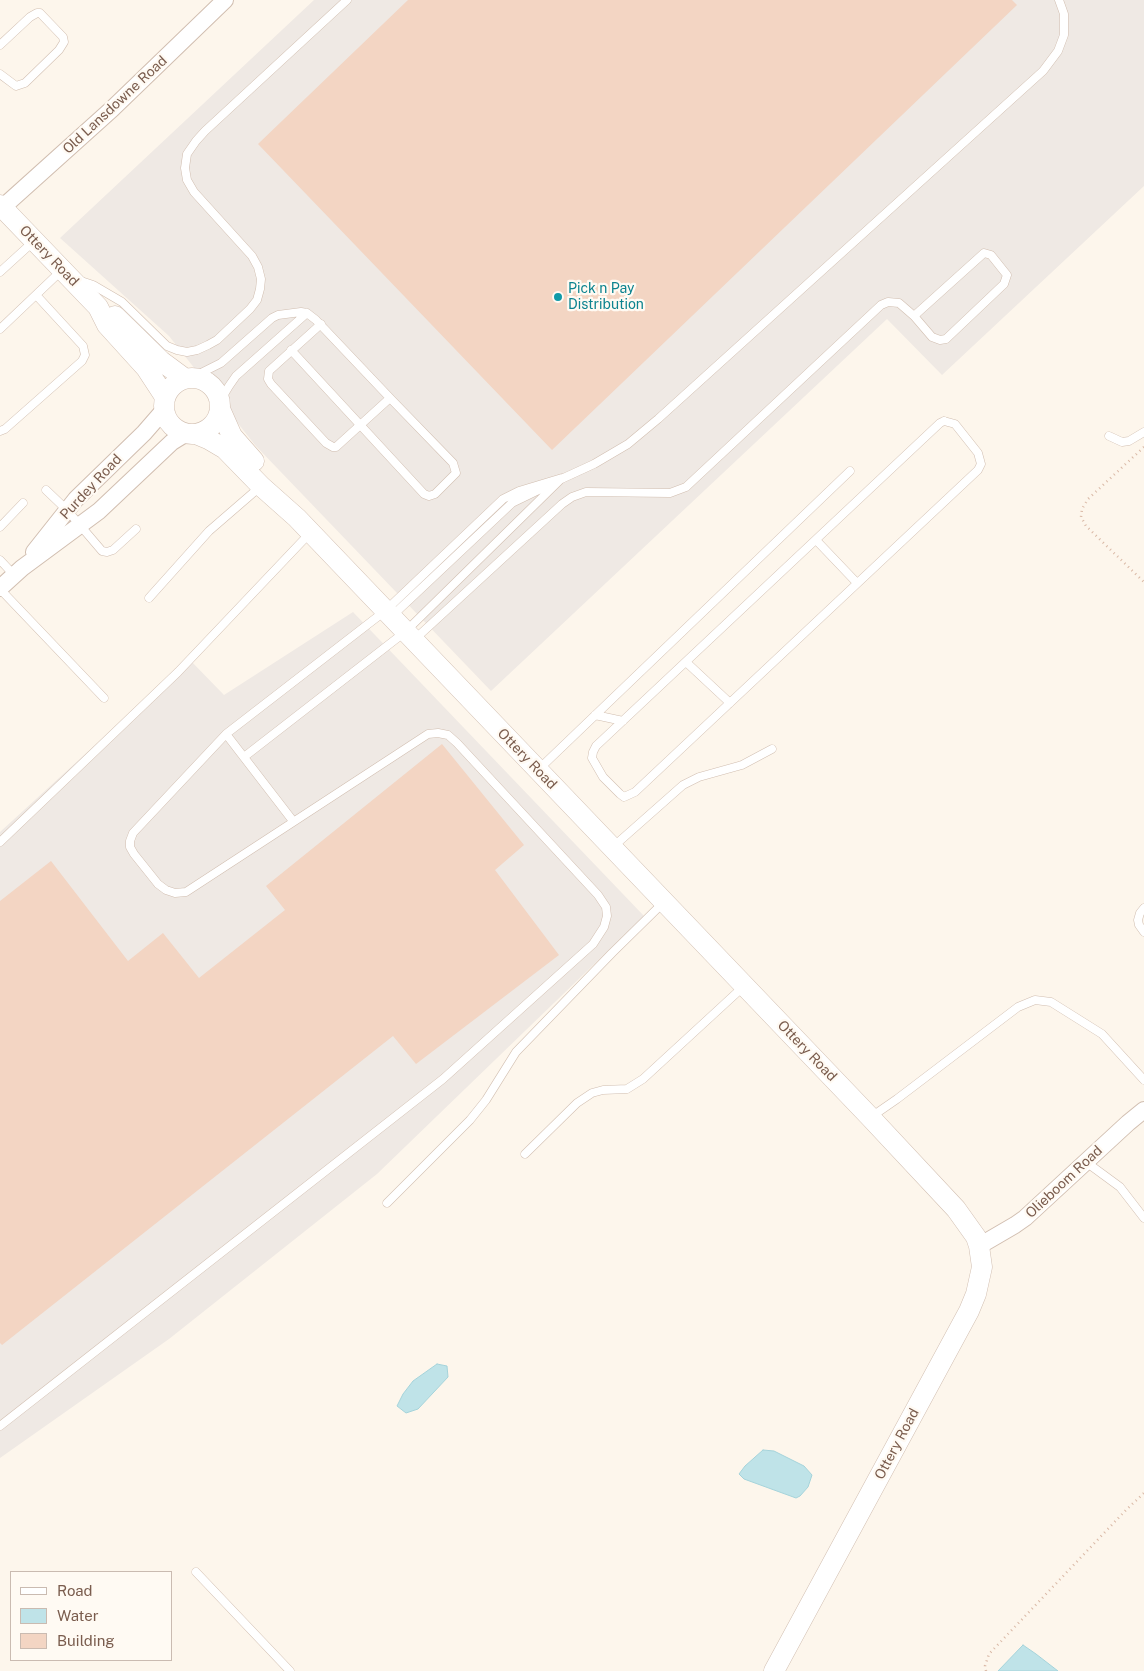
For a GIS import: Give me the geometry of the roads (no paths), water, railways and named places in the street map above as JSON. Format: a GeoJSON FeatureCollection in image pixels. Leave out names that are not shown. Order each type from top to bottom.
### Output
{"type":"FeatureCollection","features":[{"type":"Feature","properties":{"kind":"street","name":"Old Lansdowne Road"},"geometry":{"type":"LineString","coordinates":[[1,206],[112,109],[219,2]]}},
{"type":"Feature","properties":{"kind":"street","name":"Ottery Road"},"geometry":{"type":"LineString","coordinates":[[1,206],[98,307],[107,325],[146,368],[164,403]]}},
{"type":"Feature","properties":{"kind":"street","name":"Ottery Road"},"geometry":{"type":"LineString","coordinates":[[98,307],[116,316],[161,361],[189,378]]}},
{"type":"Feature","properties":{"kind":"street"},"geometry":{"type":"LineString","coordinates":[[189,378],[203,379],[211,384],[217,392],[220,405],[218,418],[205,431],[191,434],[175,429],[167,420],[164,403],[169,389],[176,382],[189,378]]}},
{"type":"Feature","properties":{"kind":"street","name":"Purdey Road"},"geometry":{"type":"LineString","coordinates":[[0,589],[18,571],[88,486],[144,433],[164,403]]}},
{"type":"Feature","properties":{"kind":"street","name":"Ottery Road"},"geometry":{"type":"LineString","coordinates":[[220,405],[232,436],[285,495],[304,525]]}},
{"type":"Feature","properties":{"kind":"street","name":"Ottery Road"},"geometry":{"type":"LineString","coordinates":[[191,434],[208,438],[225,449],[261,486],[304,525],[870,1117],[956,1209],[971,1228],[979,1246],[982,1267],[981,1279],[969,1311],[774,1671]]}},
{"type":"Feature","properties":{"kind":"street","name":"Purdey Road"},"geometry":{"type":"LineString","coordinates":[[18,571],[99,511],[172,442],[191,434]]}},
{"type":"Feature","properties":{"kind":"street","name":"Olieboom Road"},"geometry":{"type":"LineString","coordinates":[[979,1246],[1025,1218],[1144,1110]]}},
{"type":"Feature","properties":{"kind":"lane"},"geometry":{"type":"LineString","coordinates":[[0,330],[37,296],[66,274],[93,285],[115,297],[167,346],[177,350],[192,351],[208,345],[250,309],[257,300],[260,289],[261,279],[258,267],[252,256],[194,192],[187,180],[185,168],[187,154],[205,131],[347,0]]}},
{"type":"Feature","properties":{"kind":"lane"},"geometry":{"type":"LineString","coordinates":[[0,1426],[443,1079],[593,944],[604,927],[607,916],[606,907],[598,895],[457,742],[448,735],[438,733],[428,734],[292,821],[186,892],[166,890],[158,884],[134,854],[130,840],[133,833],[226,734],[388,614],[512,503],[594,464],[628,444],[658,419],[1043,70],[1058,51],[1064,34],[1064,14],[1059,0]]}},
{"type":"Feature","properties":{"kind":"lane"},"geometry":{"type":"LineString","coordinates":[[0,45],[30,17],[37,13],[40,13],[46,19],[63,38],[64,42],[25,83],[16,86],[0,74]]}},
{"type":"Feature","properties":{"kind":"lane"},"geometry":{"type":"LineString","coordinates":[[0,272],[34,241]]}},
{"type":"Feature","properties":{"kind":"lane"},"geometry":{"type":"LineString","coordinates":[[244,757],[409,636],[572,497],[586,492],[658,494],[679,491],[686,487],[754,425],[881,305],[888,302],[898,303],[914,316],[932,338],[946,339],[1004,284],[1007,275],[991,255],[984,253],[914,316]]}},
{"type":"Feature","properties":{"kind":"lane"},"geometry":{"type":"LineString","coordinates":[[0,431],[5,429],[82,361],[85,355],[83,346],[37,296]]}},
{"type":"Feature","properties":{"kind":"lane"},"geometry":{"type":"LineString","coordinates":[[189,378],[221,363],[272,318],[278,315],[307,313],[320,324],[455,466],[456,473],[436,494],[429,496],[424,494],[291,350]]}},
{"type":"Feature","properties":{"kind":"lane"},"geometry":{"type":"LineString","coordinates":[[220,405],[228,386],[236,376],[307,313]]}},
{"type":"Feature","properties":{"kind":"lane"},"geometry":{"type":"LineString","coordinates":[[320,324],[269,371],[268,379],[277,390],[330,446],[336,447],[390,398]]}},
{"type":"Feature","properties":{"kind":"lane"},"geometry":{"type":"LineString","coordinates":[[944,421],[955,424],[978,453],[981,464],[978,470],[635,792],[624,797],[603,777],[592,758],[592,752],[596,746],[816,540],[940,423],[944,421]]}},
{"type":"Feature","properties":{"kind":"lane"},"geometry":{"type":"LineString","coordinates":[[1109,436],[1122,442],[1129,441],[1144,432]]}},
{"type":"Feature","properties":{"kind":"lane"},"geometry":{"type":"LineString","coordinates":[[538,770],[850,471]]}},
{"type":"Feature","properties":{"kind":"lane"},"geometry":{"type":"LineString","coordinates":[[409,636],[562,478]]}},
{"type":"Feature","properties":{"kind":"lane"},"geometry":{"type":"LineString","coordinates":[[149,598],[209,531],[261,486]]}},
{"type":"Feature","properties":{"kind":"lane"},"geometry":{"type":"LineString","coordinates":[[46,490],[67,510],[102,551],[113,550],[136,529]]}},
{"type":"Feature","properties":{"kind":"lane"},"geometry":{"type":"LineString","coordinates":[[0,527],[23,503]]}},
{"type":"Feature","properties":{"kind":"lane"},"geometry":{"type":"LineString","coordinates":[[0,842],[178,672],[304,525]]}},
{"type":"Feature","properties":{"kind":"lane"},"geometry":{"type":"LineString","coordinates":[[816,540],[857,584]]}},
{"type":"Feature","properties":{"kind":"lane"},"geometry":{"type":"LineString","coordinates":[[0,560],[18,571]]}},
{"type":"Feature","properties":{"kind":"lane"},"geometry":{"type":"LineString","coordinates":[[0,589],[104,698]]}},
{"type":"Feature","properties":{"kind":"lane"},"geometry":{"type":"LineString","coordinates":[[686,662],[730,703]]}},
{"type":"Feature","properties":{"kind":"lane"},"geometry":{"type":"LineString","coordinates":[[595,715],[623,721]]}},
{"type":"Feature","properties":{"kind":"lane"},"geometry":{"type":"LineString","coordinates":[[226,734],[292,821]]}},
{"type":"Feature","properties":{"kind":"lane"},"geometry":{"type":"LineString","coordinates":[[612,848],[683,785],[699,777],[742,765],[772,749]]}},
{"type":"Feature","properties":{"kind":"lane"},"geometry":{"type":"LineString","coordinates":[[387,1203],[470,1120],[486,1100],[516,1052],[664,902]]}},
{"type":"Feature","properties":{"kind":"lane"},"geometry":{"type":"LineString","coordinates":[[1144,908],[1138,920],[1144,932]]}},
{"type":"Feature","properties":{"kind":"lane"},"geometry":{"type":"LineString","coordinates":[[525,1154],[577,1103],[592,1093],[603,1090],[627,1089],[639,1082],[744,985]]}},
{"type":"Feature","properties":{"kind":"lane"},"geometry":{"type":"LineString","coordinates":[[870,1117],[897,1099],[1018,1007],[1035,1000],[1051,1002],[1102,1034],[1144,1080]]}},
{"type":"Feature","properties":{"kind":"lane"},"geometry":{"type":"LineString","coordinates":[[1086,1162],[1120,1187],[1144,1218]]}},
{"type":"Feature","properties":{"kind":"lane"},"geometry":{"type":"LineString","coordinates":[[196,1572],[290,1671]]}},
{"type":"Feature","properties":{"kind":"water"},"geometry":{"type":"Polygon","coordinates":[[[437,1364],[447,1366],[448,1377],[418,1409],[406,1413],[397,1406],[413,1381],[437,1364]]]}},
{"type":"Feature","properties":{"kind":"water"},"geometry":{"type":"Polygon","coordinates":[[[763,1450],[774,1451],[804,1466],[812,1475],[808,1487],[800,1496],[796,1498],[744,1479],[739,1474],[763,1450]]]}},
{"type":"Feature","properties":{"kind":"water"},"geometry":{"type":"Polygon","coordinates":[[[1023,1645],[1036,1654],[1058,1671],[998,1671],[1023,1645]]]}},
{"type":"Feature","properties":{"kind":"place","name":"Pick n Pay Distribution"},"geometry":{"type":"Point","coordinates":[558,297]}}]}
